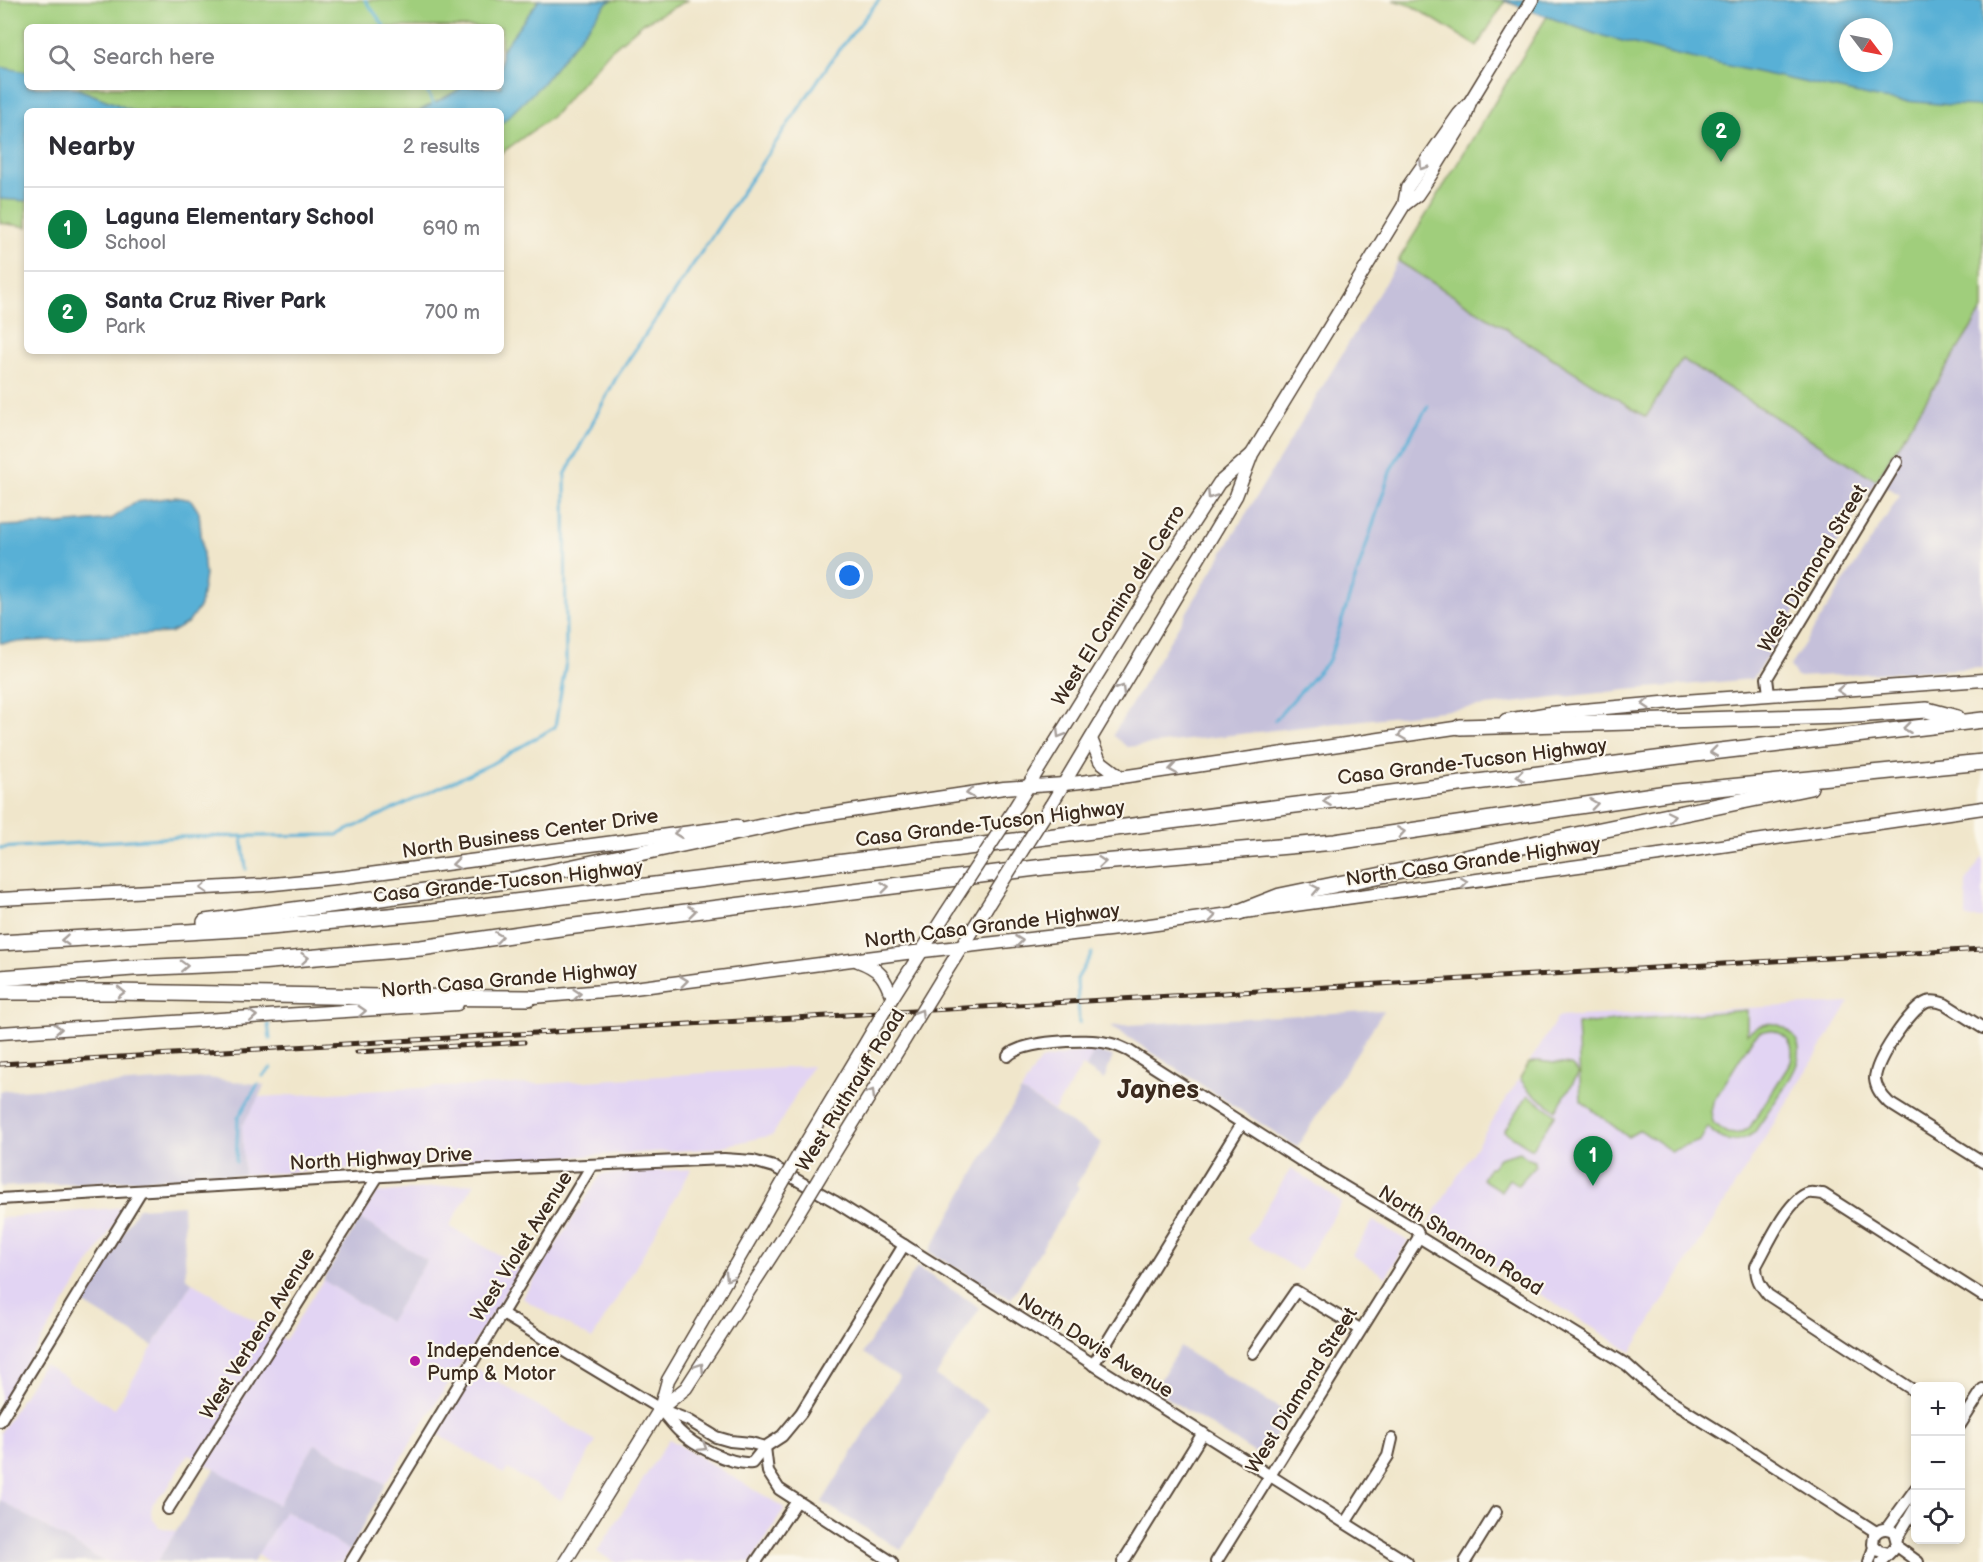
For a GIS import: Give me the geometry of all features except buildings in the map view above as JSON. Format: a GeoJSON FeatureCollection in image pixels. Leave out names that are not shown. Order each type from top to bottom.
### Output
{"type":"FeatureCollection","features":[{"type":"Feature","properties":{"kind":"highway"},"geometry":{"type":"LineString","coordinates":[[1460,727],[1841,716],[1927,710],[1965,721]]}},
{"type":"Feature","properties":{"kind":"highway","name":"Casa Grande-Tucson Highway"},"geometry":{"type":"LineString","coordinates":[[0,944],[270,927],[432,912],[1983,720]]}},
{"type":"Feature","properties":{"kind":"highway"},"geometry":{"type":"LineString","coordinates":[[0,978],[133,968],[247,963],[421,948],[567,927],[1033,868],[1335,842],[1667,793],[1983,762]]}},
{"type":"Feature","properties":{"kind":"highway"},"geometry":{"type":"LineString","coordinates":[[1239,912],[1280,896],[1854,779],[1868,773]]}},
{"type":"Feature","properties":{"kind":"highway"},"geometry":{"type":"LineString","coordinates":[[92,938],[513,880],[799,819]]}},
{"type":"Feature","properties":{"kind":"highway"},"geometry":{"type":"LineString","coordinates":[[0,992],[529,998]]}},
{"type":"Feature","properties":{"kind":"main road","name":"West El Camino del Cerro"},"geometry":{"type":"LineString","coordinates":[[1064,784],[1236,496],[1252,454],[1404,205],[1418,195],[1464,121],[1470,102],[1532,0]]}},
{"type":"Feature","properties":{"kind":"main road","name":"West El Camino del Cerro"},"geometry":{"type":"LineString","coordinates":[[1028,786],[1154,583],[1220,483],[1252,454]]}},
{"type":"Feature","properties":{"kind":"main road"},"geometry":{"type":"LineString","coordinates":[[1064,784],[1550,713],[1769,694],[1983,680]]}},
{"type":"Feature","properties":{"kind":"main road"},"geometry":{"type":"LineString","coordinates":[[1091,739],[1100,761],[1121,777]]}},
{"type":"Feature","properties":{"kind":"main road","name":"North Business Center Drive"},"geometry":{"type":"LineString","coordinates":[[0,899],[263,885],[346,878],[799,819],[1004,788],[1064,784]]}},
{"type":"Feature","properties":{"kind":"main road","name":"West Ruthrauff Road"},"geometry":{"type":"LineString","coordinates":[[660,1409],[686,1388],[783,1238],[1064,784]]}},
{"type":"Feature","properties":{"kind":"main road","name":"West Ruthrauff Road"},"geometry":{"type":"LineString","coordinates":[[566,1562],[660,1409],[668,1380],[893,992],[1028,786]]}},
{"type":"Feature","properties":{"kind":"main road","name":"North Casa Grande Highway"},"geometry":{"type":"LineString","coordinates":[[0,1033],[381,1010],[616,990],[1135,927],[1983,808]]}},
{"type":"Feature","properties":{"kind":"main road"},"geometry":{"type":"LineString","coordinates":[[857,961],[869,965],[883,975],[893,992]]}},
{"type":"Feature","properties":{"kind":"street","name":"West Diamond Street"},"geometry":{"type":"LineString","coordinates":[[1769,694],[1767,678],[1897,462]]}},
{"type":"Feature","properties":{"kind":"street"},"geometry":{"type":"LineString","coordinates":[[1983,1028],[1946,1004],[1926,1002],[1907,1019],[1878,1065],[1875,1081],[1881,1095],[1889,1102],[1983,1162]]}},
{"type":"Feature","properties":{"kind":"street","name":"North Shannon Road"},"geometry":{"type":"LineString","coordinates":[[1008,1056],[1012,1051],[1026,1046],[1088,1040],[1108,1043],[1129,1051],[1375,1207],[1417,1230],[1419,1237],[1627,1365],[1659,1394],[1882,1530]]}},
{"type":"Feature","properties":{"kind":"street"},"geometry":{"type":"LineString","coordinates":[[1093,1365],[1242,1123]]}},
{"type":"Feature","properties":{"kind":"street","name":"North Highway Drive"},"geometry":{"type":"LineString","coordinates":[[0,1199],[592,1165],[724,1159],[764,1163]]}},
{"type":"Feature","properties":{"kind":"street","name":"North Davis Avenue"},"geometry":{"type":"LineString","coordinates":[[764,1163],[834,1201],[1407,1562]]}},
{"type":"Feature","properties":{"kind":"street","name":"West Violet Avenue"},"geometry":{"type":"LineString","coordinates":[[351,1562],[592,1165]]}},
{"type":"Feature","properties":{"kind":"street","name":"West Verbena Avenue"},"geometry":{"type":"LineString","coordinates":[[168,1509],[378,1176]]}},
{"type":"Feature","properties":{"kind":"street"},"geometry":{"type":"LineString","coordinates":[[0,1421],[141,1191]]}},
{"type":"Feature","properties":{"kind":"street"},"geometry":{"type":"LineString","coordinates":[[1911,1389],[1768,1295],[1759,1285],[1756,1266],[1789,1209],[1798,1198],[1811,1192],[1823,1194],[1983,1296]]}},
{"type":"Feature","properties":{"kind":"street","name":"West Diamond Street"},"geometry":{"type":"LineString","coordinates":[[1216,1562],[1419,1237]]}},
{"type":"Feature","properties":{"kind":"street"},"geometry":{"type":"LineString","coordinates":[[660,1409],[680,1433],[729,1461],[742,1464],[752,1463],[765,1447],[782,1436],[801,1413],[904,1245]]}},
{"type":"Feature","properties":{"kind":"street"},"geometry":{"type":"LineString","coordinates":[[1253,1353],[1296,1291],[1360,1329]]}},
{"type":"Feature","properties":{"kind":"street"},"geometry":{"type":"LineString","coordinates":[[501,1312],[660,1409],[688,1420],[716,1437],[730,1442],[751,1443],[765,1447]]}},
{"type":"Feature","properties":{"kind":"street"},"geometry":{"type":"LineString","coordinates":[[1965,1417],[1983,1389]]}},
{"type":"Feature","properties":{"kind":"street"},"geometry":{"type":"LineString","coordinates":[[1123,1562],[1203,1433]]}},
{"type":"Feature","properties":{"kind":"street"},"geometry":{"type":"LineString","coordinates":[[1345,1523],[1388,1456],[1392,1439]]}},
{"type":"Feature","properties":{"kind":"street"},"geometry":{"type":"LineString","coordinates":[[765,1447],[770,1477],[779,1489],[892,1562]]}},
{"type":"Feature","properties":{"kind":"street"},"geometry":{"type":"LineString","coordinates":[[1869,1562],[1874,1547],[1873,1541],[1914,1490]]}},
{"type":"Feature","properties":{"kind":"street"},"geometry":{"type":"LineString","coordinates":[[756,1562],[797,1501]]}},
{"type":"Feature","properties":{"kind":"street"},"geometry":{"type":"LineString","coordinates":[[1465,1562],[1496,1512]]}},
{"type":"Feature","properties":{"kind":"street"},"geometry":{"type":"LineString","coordinates":[[1881,1562],[1894,1546],[1911,1515]]}},
{"type":"Feature","properties":{"kind":"street"},"geometry":{"type":"LineString","coordinates":[[1882,1530],[1894,1532],[1894,1546]]}},
{"type":"Feature","properties":{"kind":"street"},"geometry":{"type":"LineString","coordinates":[[1874,1547],[1882,1552],[1894,1546]]}},
{"type":"Feature","properties":{"kind":"street"},"geometry":{"type":"LineString","coordinates":[[1894,1546],[1918,1562]]}},
{"type":"Feature","properties":{"kind":"shaded area"},"geometry":{"type":"Polygon","coordinates":[[[1398,261],[1645,417],[1682,359],[1875,480],[1983,309],[1983,668],[1797,677],[1790,666],[1900,495],[1876,481],[1753,679],[1625,690],[1127,747],[1113,735],[1398,261]]]}},
{"type":"Feature","properties":{"kind":"shaded area"},"geometry":{"type":"Polygon","coordinates":[[[1983,856],[1983,918],[1966,918],[1966,881],[1983,856]]]}},
{"type":"Feature","properties":{"kind":"shaded area"},"geometry":{"type":"Polygon","coordinates":[[[1849,1003],[1631,1352],[1428,1223],[1558,1017],[1849,1003]]]}},
{"type":"Feature","properties":{"kind":"shaded area"},"geometry":{"type":"Polygon","coordinates":[[[1384,1010],[1297,1147],[1111,1026],[1384,1010]]]}},
{"type":"Feature","properties":{"kind":"shaded area"},"geometry":{"type":"Polygon","coordinates":[[[1094,1051],[1086,1068],[1082,1066],[1054,1111],[1021,1091],[1040,1060],[1094,1051]]]}},
{"type":"Feature","properties":{"kind":"shaded area"},"geometry":{"type":"Polygon","coordinates":[[[1094,1051],[1113,1056],[1104,1080],[1086,1068],[1094,1051]]]}},
{"type":"Feature","properties":{"kind":"shaded area"},"geometry":{"type":"Polygon","coordinates":[[[812,1066],[773,1135],[709,1149],[244,1175],[242,1126],[259,1097],[541,1084],[812,1066]]]}},
{"type":"Feature","properties":{"kind":"shaded area"},"geometry":{"type":"Polygon","coordinates":[[[208,1078],[264,1085],[242,1126],[244,1175],[0,1187],[0,1091],[208,1078]]]}},
{"type":"Feature","properties":{"kind":"shaded area"},"geometry":{"type":"Polygon","coordinates":[[[1021,1091],[1102,1143],[1076,1185],[1079,1187],[1011,1299],[929,1252],[1021,1091]]]}},
{"type":"Feature","properties":{"kind":"shaded area"},"geometry":{"type":"Polygon","coordinates":[[[1291,1168],[1342,1202],[1300,1271],[1247,1239],[1291,1168]]]}},
{"type":"Feature","properties":{"kind":"shaded area"},"geometry":{"type":"Polygon","coordinates":[[[691,1169],[592,1339],[522,1298],[601,1174],[691,1169]]]}},
{"type":"Feature","properties":{"kind":"shaded area"},"geometry":{"type":"Polygon","coordinates":[[[475,1183],[449,1226],[521,1268],[385,1484],[315,1444],[278,1505],[188,1454],[167,1489],[153,1503],[152,1518],[159,1527],[176,1531],[157,1562],[104,1562],[0,1500],[0,1433],[43,1364],[115,1409],[192,1282],[285,1340],[323,1280],[389,1322],[427,1260],[360,1219],[376,1193],[475,1183]]]}},
{"type":"Feature","properties":{"kind":"shaded area"},"geometry":{"type":"Polygon","coordinates":[[[183,1205],[186,1278],[192,1282],[153,1346],[81,1302],[138,1208],[183,1205]]]}},
{"type":"Feature","properties":{"kind":"shaded area"},"geometry":{"type":"Polygon","coordinates":[[[125,1207],[0,1406],[0,1218],[125,1207]]]}},
{"type":"Feature","properties":{"kind":"shaded area"},"geometry":{"type":"Polygon","coordinates":[[[360,1219],[427,1260],[389,1322],[323,1280],[360,1219]]]}},
{"type":"Feature","properties":{"kind":"shaded area"},"geometry":{"type":"Polygon","coordinates":[[[1373,1221],[1408,1241],[1386,1277],[1352,1255],[1373,1221]]]}},
{"type":"Feature","properties":{"kind":"shaded area"},"geometry":{"type":"Polygon","coordinates":[[[917,1267],[980,1308],[936,1376],[988,1409],[901,1550],[822,1502],[899,1377],[863,1353],[917,1267]]]}},
{"type":"Feature","properties":{"kind":"shaded area"},"geometry":{"type":"Polygon","coordinates":[[[1180,1347],[1289,1414],[1263,1458],[1154,1390],[1180,1347]]]}},
{"type":"Feature","properties":{"kind":"shaded area"},"geometry":{"type":"Polygon","coordinates":[[[477,1369],[596,1441],[561,1500],[508,1469],[504,1474],[438,1434],[477,1369]]]}},
{"type":"Feature","properties":{"kind":"shaded area"},"geometry":{"type":"Polygon","coordinates":[[[669,1439],[785,1508],[751,1562],[614,1562],[597,1552],[669,1439]]]}},
{"type":"Feature","properties":{"kind":"shaded area"},"geometry":{"type":"Polygon","coordinates":[[[315,1444],[385,1484],[350,1551],[285,1510],[253,1562],[157,1562],[215,1469],[278,1505],[315,1444]]]}},
{"type":"Feature","properties":{"kind":"shaded area"},"geometry":{"type":"Polygon","coordinates":[[[0,1500],[104,1562],[0,1562],[0,1500]]]}},
{"type":"Feature","properties":{"kind":"shaded area"},"geometry":{"type":"Polygon","coordinates":[[[285,1510],[350,1551],[343,1562],[267,1562],[257,1555],[285,1510]]]}},
{"type":"Feature","properties":{"kind":"green space"},"geometry":{"type":"Polygon","coordinates":[[[0,0],[688,0],[643,23],[610,51],[553,116],[504,151],[504,108],[24,108],[24,227],[0,223],[0,0]]]}},
{"type":"Feature","properties":{"kind":"green space"},"geometry":{"type":"Polygon","coordinates":[[[1393,0],[1506,0],[1477,46],[1412,6],[1393,0]]]}},
{"type":"Feature","properties":{"kind":"green space"},"geometry":{"type":"Polygon","coordinates":[[[1557,0],[1983,0],[1983,309],[1876,480],[1682,359],[1646,417],[1398,261],[1557,0]]]}},
{"type":"Feature","properties":{"kind":"green space"},"geometry":{"type":"Polygon","coordinates":[[[1747,1010],[1747,1034],[1763,1025],[1781,1026],[1795,1038],[1799,1047],[1799,1056],[1787,1084],[1754,1133],[1735,1141],[1718,1136],[1708,1127],[1700,1141],[1671,1151],[1640,1130],[1628,1137],[1581,1101],[1577,1024],[1747,1010]],[[1770,1030],[1760,1032],[1752,1039],[1713,1102],[1711,1112],[1713,1122],[1727,1133],[1736,1134],[1750,1127],[1791,1062],[1792,1050],[1789,1041],[1770,1030]]]}},
{"type":"Feature","properties":{"kind":"green space"},"geometry":{"type":"Polygon","coordinates":[[[1538,1061],[1571,1065],[1579,1073],[1556,1110],[1531,1092],[1520,1078],[1529,1063],[1538,1061]]]}},
{"type":"Feature","properties":{"kind":"green space"},"geometry":{"type":"Polygon","coordinates":[[[1528,1095],[1556,1114],[1532,1149],[1504,1131],[1528,1095]]]}},
{"type":"Feature","properties":{"kind":"green space"},"geometry":{"type":"Polygon","coordinates":[[[1520,1152],[1534,1161],[1535,1166],[1518,1185],[1509,1179],[1501,1191],[1482,1179],[1489,1167],[1492,1167],[1499,1158],[1520,1152]]]}},
{"type":"Feature","properties":{"kind":"water"},"geometry":{"type":"Polygon","coordinates":[[[539,0],[612,0],[606,4],[542,84],[504,121],[504,108],[425,108],[458,90],[504,90],[504,47],[539,0]]]}},
{"type":"Feature","properties":{"kind":"water"},"geometry":{"type":"Polygon","coordinates":[[[1502,0],[1983,0],[1983,106],[1882,99],[1677,55],[1595,34],[1502,0]]]}},
{"type":"Feature","properties":{"kind":"water"},"geometry":{"type":"Polygon","coordinates":[[[0,67],[24,71],[24,90],[81,90],[126,108],[24,108],[24,201],[0,199],[0,67]]]}},
{"type":"Feature","properties":{"kind":"water"},"geometry":{"type":"Polygon","coordinates":[[[176,497],[191,500],[199,512],[205,575],[200,606],[189,622],[170,633],[0,643],[0,526],[111,519],[135,502],[176,497]]]}},
{"type":"Feature","properties":{"kind":"waterway"},"geometry":{"type":"LineString","coordinates":[[365,0],[383,24]]}},
{"type":"Feature","properties":{"kind":"waterway"},"geometry":{"type":"LineString","coordinates":[[0,848],[180,837],[337,835],[491,764],[555,727],[566,662],[565,475],[616,378],[835,55],[879,0]]}},
{"type":"Feature","properties":{"kind":"waterway"},"geometry":{"type":"LineString","coordinates":[[426,90],[436,108]]}},
{"type":"Feature","properties":{"kind":"waterway"},"geometry":{"type":"LineString","coordinates":[[1275,720],[1329,660],[1391,469],[1428,406]]}},
{"type":"Feature","properties":{"kind":"waterway"},"geometry":{"type":"LineString","coordinates":[[242,836],[246,869]]}},
{"type":"Feature","properties":{"kind":"waterway"},"geometry":{"type":"LineString","coordinates":[[1079,1023],[1077,979],[1092,953]]}},
{"type":"Feature","properties":{"kind":"waterway"},"geometry":{"type":"LineString","coordinates":[[268,1024],[270,1039]]}},
{"type":"Feature","properties":{"kind":"waterway"},"geometry":{"type":"LineString","coordinates":[[263,1076],[271,1068]]}},
{"type":"Feature","properties":{"kind":"waterway"},"geometry":{"type":"LineString","coordinates":[[236,1162],[238,1118],[258,1084]]}},
{"type":"Feature","properties":{"kind":"railway"},"geometry":{"type":"LineString","coordinates":[[0,1064],[1983,949]]}},
{"type":"Feature","properties":{"kind":"railway"},"geometry":{"type":"LineString","coordinates":[[357,1052],[524,1042]]}},
{"type":"Feature","properties":{"kind":"place","name":"Santa Cruz River Park"},"geometry":{"type":"Point","coordinates":[1721,162]}},
{"type":"Feature","properties":{"kind":"place","name":"Laguna Elementary School"},"geometry":{"type":"Point","coordinates":[1593,1186]}},
{"type":"Feature","properties":{"kind":"place","name":"Independence Pump & Motor"},"geometry":{"type":"Point","coordinates":[415,1361]}},
{"type":"Feature","properties":{"kind":"district","name":"Jaynes"},"geometry":{"type":"Point","coordinates":[1158,1089]}}]}
